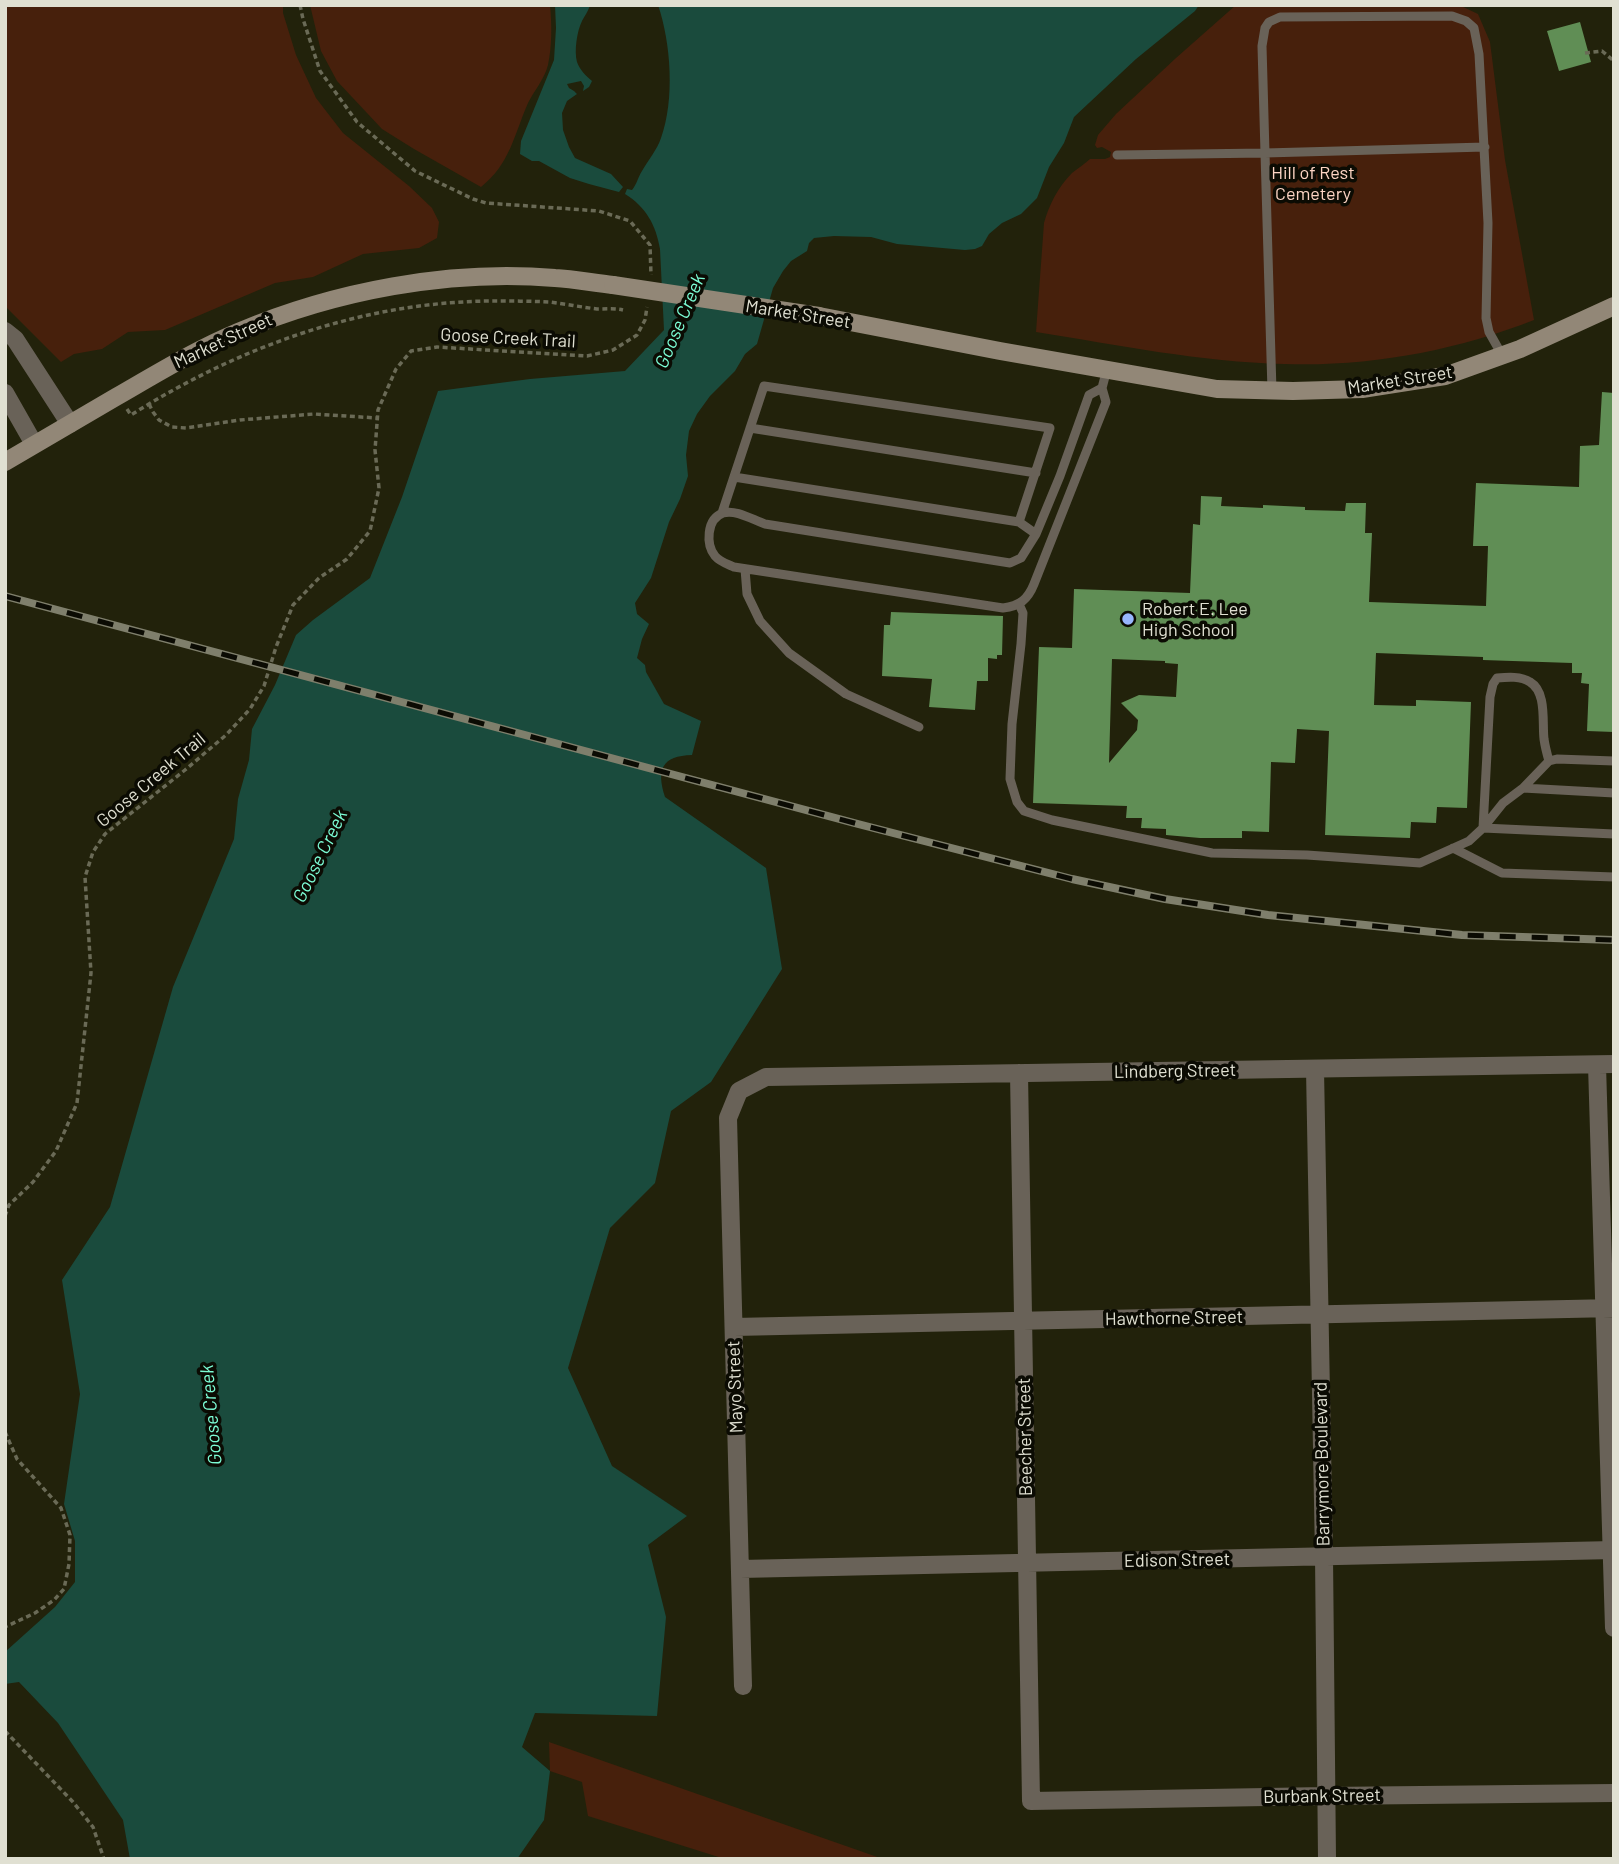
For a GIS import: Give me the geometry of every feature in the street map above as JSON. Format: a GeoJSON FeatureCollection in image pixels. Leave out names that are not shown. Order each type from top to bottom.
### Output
{"type":"FeatureCollection","features":[{"type":"Feature","properties":{"kind":"main road","name":"Market Street"},"geometry":{"type":"LineString","coordinates":[[5,462],[178,360],[237,332],[298,309],[362,291],[429,281],[554,277],[819,316],[1217,388],[1272,391],[1362,389],[1445,376],[1520,349],[1614,306]]}},
{"type":"Feature","properties":{"kind":"street"},"geometry":{"type":"LineString","coordinates":[[5,331],[15,339],[70,424]]}},
{"type":"Feature","properties":{"kind":"street"},"geometry":{"type":"LineString","coordinates":[[5,393],[34,444]]}},
{"type":"Feature","properties":{"kind":"street"},"geometry":{"type":"LineString","coordinates":[[1605,1065],[1614,1628]]}},
{"type":"Feature","properties":{"kind":"street","name":"Lindberg Street"},"geometry":{"type":"LineString","coordinates":[[739,1091],[766,1077],[1605,1065]]}},
{"type":"Feature","properties":{"kind":"street","name":"Barrymore Boulevard"},"geometry":{"type":"LineString","coordinates":[[1315,1069],[1327,1859]]}},
{"type":"Feature","properties":{"kind":"street","name":"Beecher Street"},"geometry":{"type":"LineString","coordinates":[[1019,1073],[1031,1801]]}},
{"type":"Feature","properties":{"kind":"street","name":"Mayo Street"},"geometry":{"type":"LineString","coordinates":[[739,1091],[728,1118],[743,1686]]}},
{"type":"Feature","properties":{"kind":"street","name":"Hawthorne Street"},"geometry":{"type":"LineString","coordinates":[[734,1327],[1609,1308]]}},
{"type":"Feature","properties":{"kind":"street","name":"Edison Street"},"geometry":{"type":"LineString","coordinates":[[740,1569],[1613,1550]]}},
{"type":"Feature","properties":{"kind":"street","name":"Burbank Street"},"geometry":{"type":"LineString","coordinates":[[1031,1801],[1614,1793]]}},
{"type":"Feature","properties":{"kind":"lane"},"geometry":{"type":"LineString","coordinates":[[1272,391],[1262,46],[1265,28],[1269,22],[1280,17],[1452,16],[1474,28],[1479,54],[1485,147],[1488,223],[1486,318],[1489,332],[1502,355]]}},
{"type":"Feature","properties":{"kind":"lane"},"geometry":{"type":"LineString","coordinates":[[1118,155],[1485,147]]}},
{"type":"Feature","properties":{"kind":"lane"},"geometry":{"type":"LineString","coordinates":[[1019,522],[1050,428],[764,386],[722,513],[714,520],[709,531],[709,544],[715,556],[724,563],[745,569],[1003,608],[1019,604],[1029,596],[1106,402],[1102,388],[1107,369]]}},
{"type":"Feature","properties":{"kind":"lane"},"geometry":{"type":"LineString","coordinates":[[722,513],[733,513],[765,524],[1010,563],[1021,558],[1036,534],[1089,395],[1102,388]]}},
{"type":"Feature","properties":{"kind":"lane"},"geometry":{"type":"LineString","coordinates":[[750,428],[1035,473]]}},
{"type":"Feature","properties":{"kind":"lane"},"geometry":{"type":"LineString","coordinates":[[734,477],[1019,522],[1036,534]]}},
{"type":"Feature","properties":{"kind":"lane"},"geometry":{"type":"LineString","coordinates":[[745,569],[747,594],[760,621],[789,653],[846,694],[919,727]]}},
{"type":"Feature","properties":{"kind":"lane"},"geometry":{"type":"LineString","coordinates":[[1019,604],[1023,613],[1009,765],[1012,791],[1024,811],[1052,820],[1212,853],[1307,855],[1420,863],[1469,841],[1503,803],[1523,788],[1549,761],[1614,761]]}},
{"type":"Feature","properties":{"kind":"lane"},"geometry":{"type":"LineString","coordinates":[[1483,828],[1490,697],[1497,678],[1523,678],[1533,683],[1541,701],[1549,761]]}},
{"type":"Feature","properties":{"kind":"lane"},"geometry":{"type":"LineString","coordinates":[[1523,788],[1614,793]]}},
{"type":"Feature","properties":{"kind":"lane"},"geometry":{"type":"LineString","coordinates":[[1483,828],[1614,834]]}},
{"type":"Feature","properties":{"kind":"lane"},"geometry":{"type":"LineString","coordinates":[[1453,848],[1502,873],[1614,877]]}},
{"type":"Feature","properties":{"kind":"path"},"geometry":{"type":"LineString","coordinates":[[300,5],[320,71],[357,122],[415,172],[486,203],[599,211],[630,221],[650,244],[650,281]]}},
{"type":"Feature","properties":{"kind":"path"},"geometry":{"type":"LineString","coordinates":[[1585,53],[1602,51],[1614,61]]}},
{"type":"Feature","properties":{"kind":"path"},"geometry":{"type":"LineString","coordinates":[[118,396],[131,415],[195,377],[255,349],[312,329],[385,312],[441,303],[490,301],[548,302],[623,310]]}},
{"type":"Feature","properties":{"kind":"path","name":"Goose Creek Trail"},"geometry":{"type":"LineString","coordinates":[[5,1216],[9,1205],[33,1182],[56,1151],[77,1103],[91,973],[85,877],[93,852],[106,834],[195,762],[250,709],[264,686],[293,605],[319,578],[347,559],[370,531],[380,488],[375,450],[378,410],[396,369],[411,351],[437,347],[587,356],[613,350],[637,335],[645,320],[647,307]]}},
{"type":"Feature","properties":{"kind":"path"},"geometry":{"type":"LineString","coordinates":[[149,404],[159,420],[172,427],[186,428],[314,414],[377,418]]}},
{"type":"Feature","properties":{"kind":"path"},"geometry":{"type":"LineString","coordinates":[[5,1432],[17,1459],[61,1508],[70,1535],[69,1564],[64,1589],[35,1613],[5,1627]]}},
{"type":"Feature","properties":{"kind":"path"},"geometry":{"type":"LineString","coordinates":[[5,1731],[73,1802],[93,1827],[104,1859]]}},
{"type":"Feature","properties":{"kind":"green space"},"geometry":{"type":"Polygon","coordinates":[[[5,5],[283,5],[296,55],[316,98],[343,133],[432,208],[439,222],[437,238],[419,248],[363,254],[313,277],[275,283],[165,330],[128,332],[102,349],[74,354],[61,362],[5,306],[5,5]]]}},
{"type":"Feature","properties":{"kind":"green space"},"geometry":{"type":"Polygon","coordinates":[[[310,5],[550,5],[551,43],[547,70],[528,103],[505,159],[491,178],[481,187],[382,129],[337,81],[321,51],[310,5]]]}},
{"type":"Feature","properties":{"kind":"green space","name":"Hill of Rest Cemetery"},"geometry":{"type":"Polygon","coordinates":[[[1236,5],[1459,5],[1478,14],[1490,42],[1505,160],[1534,320],[1473,340],[1411,355],[1316,364],[1253,363],[1191,356],[1036,332],[1044,223],[1058,190],[1072,173],[1090,159],[1110,157],[1111,152],[1095,145],[1098,135],[1116,114],[1236,5]]]}},
{"type":"Feature","properties":{"kind":"green space"},"geometry":{"type":"Polygon","coordinates":[[[549,1742],[883,1859],[725,1859],[588,1816],[582,1782],[550,1771],[549,1742]]]}},
{"type":"Feature","properties":{"kind":"water"},"geometry":{"type":"Polygon","coordinates":[[[555,5],[590,5],[579,30],[576,52],[580,68],[592,81],[583,91],[581,81],[567,84],[577,94],[567,101],[562,113],[563,130],[575,158],[611,174],[623,187],[619,192],[570,178],[520,154],[521,141],[554,60],[555,5]]]}},
{"type":"Feature","properties":{"kind":"water","name":"Goose Creek"},"geometry":{"type":"Polygon","coordinates":[[[658,5],[1199,5],[1074,117],[1037,198],[1021,214],[1002,223],[989,234],[982,246],[965,250],[897,244],[871,237],[814,238],[807,251],[791,261],[773,288],[757,344],[745,354],[735,371],[710,396],[689,431],[686,455],[688,476],[669,522],[651,578],[635,603],[637,614],[649,624],[637,658],[645,665],[646,672],[664,704],[701,721],[692,755],[674,758],[664,766],[661,779],[665,797],[766,868],[782,969],[711,1082],[671,1111],[655,1183],[610,1228],[568,1368],[612,1466],[687,1516],[648,1545],[666,1617],[657,1716],[535,1713],[522,1747],[550,1771],[544,1820],[517,1859],[130,1859],[123,1820],[58,1723],[19,1682],[5,1684],[5,1652],[55,1607],[75,1582],[75,1541],[64,1504],[80,1394],[62,1280],[110,1207],[173,987],[234,839],[238,799],[249,760],[252,729],[275,685],[296,635],[370,578],[402,497],[438,391],[530,379],[625,371],[664,330],[658,240],[653,224],[644,211],[625,194],[627,189],[634,188],[657,147],[668,107],[670,72],[666,36],[658,5]]]}},
{"type":"Feature","properties":{"kind":"building"},"geometry":{"type":"Polygon","coordinates":[[[1580,22],[1591,62],[1559,71],[1547,31],[1580,22]]]}},
{"type":"Feature","properties":{"kind":"building"},"geometry":{"type":"Polygon","coordinates":[[[1602,392],[1614,393],[1614,732],[1587,731],[1589,684],[1581,683],[1582,673],[1572,673],[1572,663],[1376,653],[1374,705],[1416,706],[1416,700],[1471,702],[1467,808],[1437,807],[1436,823],[1411,822],[1410,838],[1325,835],[1329,731],[1297,729],[1295,763],[1271,762],[1269,832],[1242,831],[1242,838],[1166,835],[1166,829],[1141,828],[1142,818],[1126,818],[1127,806],[1033,803],[1039,647],[1072,648],[1074,589],[1190,593],[1193,524],[1200,525],[1201,496],[1222,497],[1221,506],[1305,507],[1305,510],[1345,511],[1346,503],[1366,503],[1365,533],[1372,533],[1369,602],[1486,606],[1488,546],[1473,546],[1476,483],[1579,487],[1580,446],[1599,445],[1602,392]],[[1112,659],[1109,763],[1137,730],[1138,720],[1121,703],[1139,695],[1176,697],[1178,664],[1112,659]]]}},
{"type":"Feature","properties":{"kind":"building"},"geometry":{"type":"Polygon","coordinates":[[[891,612],[1003,616],[1002,655],[997,655],[997,659],[988,658],[988,681],[977,681],[975,710],[929,707],[932,679],[882,676],[884,625],[890,625],[891,612]]]}},
{"type":"Feature","properties":{"kind":"railway"},"geometry":{"type":"LineString","coordinates":[[5,596],[858,824],[1072,879],[1165,899],[1268,915],[1462,935],[1614,940]]}},
{"type":"Feature","properties":{"kind":"place","name":"Robert E. Lee High School"},"geometry":{"type":"Point","coordinates":[1128,619]}}]}
